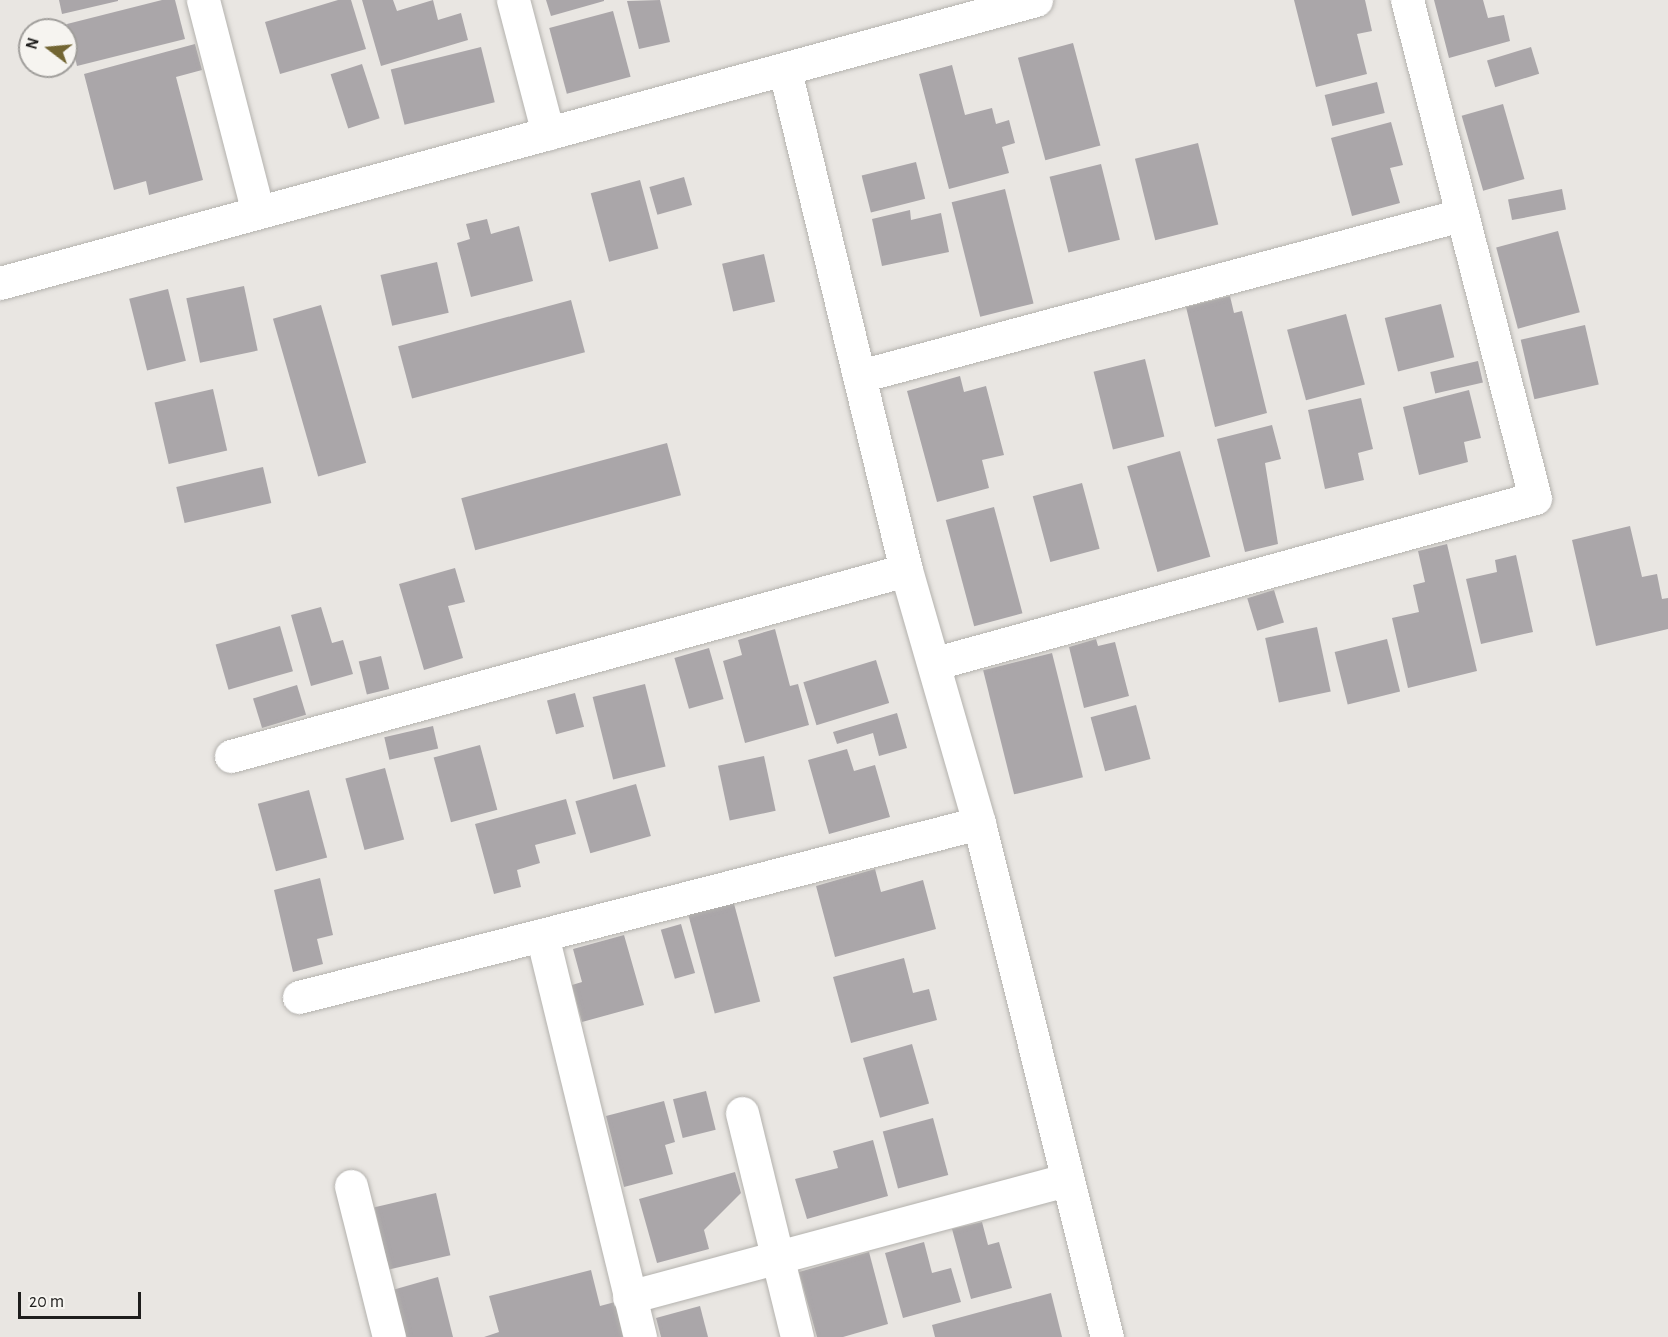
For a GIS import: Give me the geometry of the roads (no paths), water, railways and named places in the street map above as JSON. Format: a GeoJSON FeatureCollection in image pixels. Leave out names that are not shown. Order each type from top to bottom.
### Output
{"type":"FeatureCollection","features":[{"type":"Feature","properties":{"kind":"street"},"geometry":{"type":"LineString","coordinates":[[203,0],[258,212]]}},
{"type":"Feature","properties":{"kind":"street"},"geometry":{"type":"LineString","coordinates":[[513,0],[548,133]]}},
{"type":"Feature","properties":{"kind":"street"},"geometry":{"type":"LineString","coordinates":[[0,283],[784,71],[1036,0]]}},
{"type":"Feature","properties":{"kind":"street"},"geometry":{"type":"LineString","coordinates":[[936,663],[1535,498],[1407,0]]}},
{"type":"Feature","properties":{"kind":"street"},"geometry":{"type":"LineString","coordinates":[[784,71],[906,570],[936,663],[979,823],[1065,1180],[1107,1337]]}},
{"type":"Feature","properties":{"kind":"street"},"geometry":{"type":"LineString","coordinates":[[860,376],[1461,215]]}},
{"type":"Feature","properties":{"kind":"street"},"geometry":{"type":"LineString","coordinates":[[231,756],[906,570]]}},
{"type":"Feature","properties":{"kind":"street"},"geometry":{"type":"LineString","coordinates":[[299,997],[979,823]]}},
{"type":"Feature","properties":{"kind":"street"},"geometry":{"type":"LineString","coordinates":[[542,935],[640,1337]]}},
{"type":"Feature","properties":{"kind":"street"},"geometry":{"type":"LineString","coordinates":[[742,1113],[797,1337]]}},
{"type":"Feature","properties":{"kind":"street"},"geometry":{"type":"LineString","coordinates":[[629,1298],[775,1254],[1065,1180]]}},
{"type":"Feature","properties":{"kind":"street"},"geometry":{"type":"LineString","coordinates":[[351,1186],[389,1337]]}}]}
